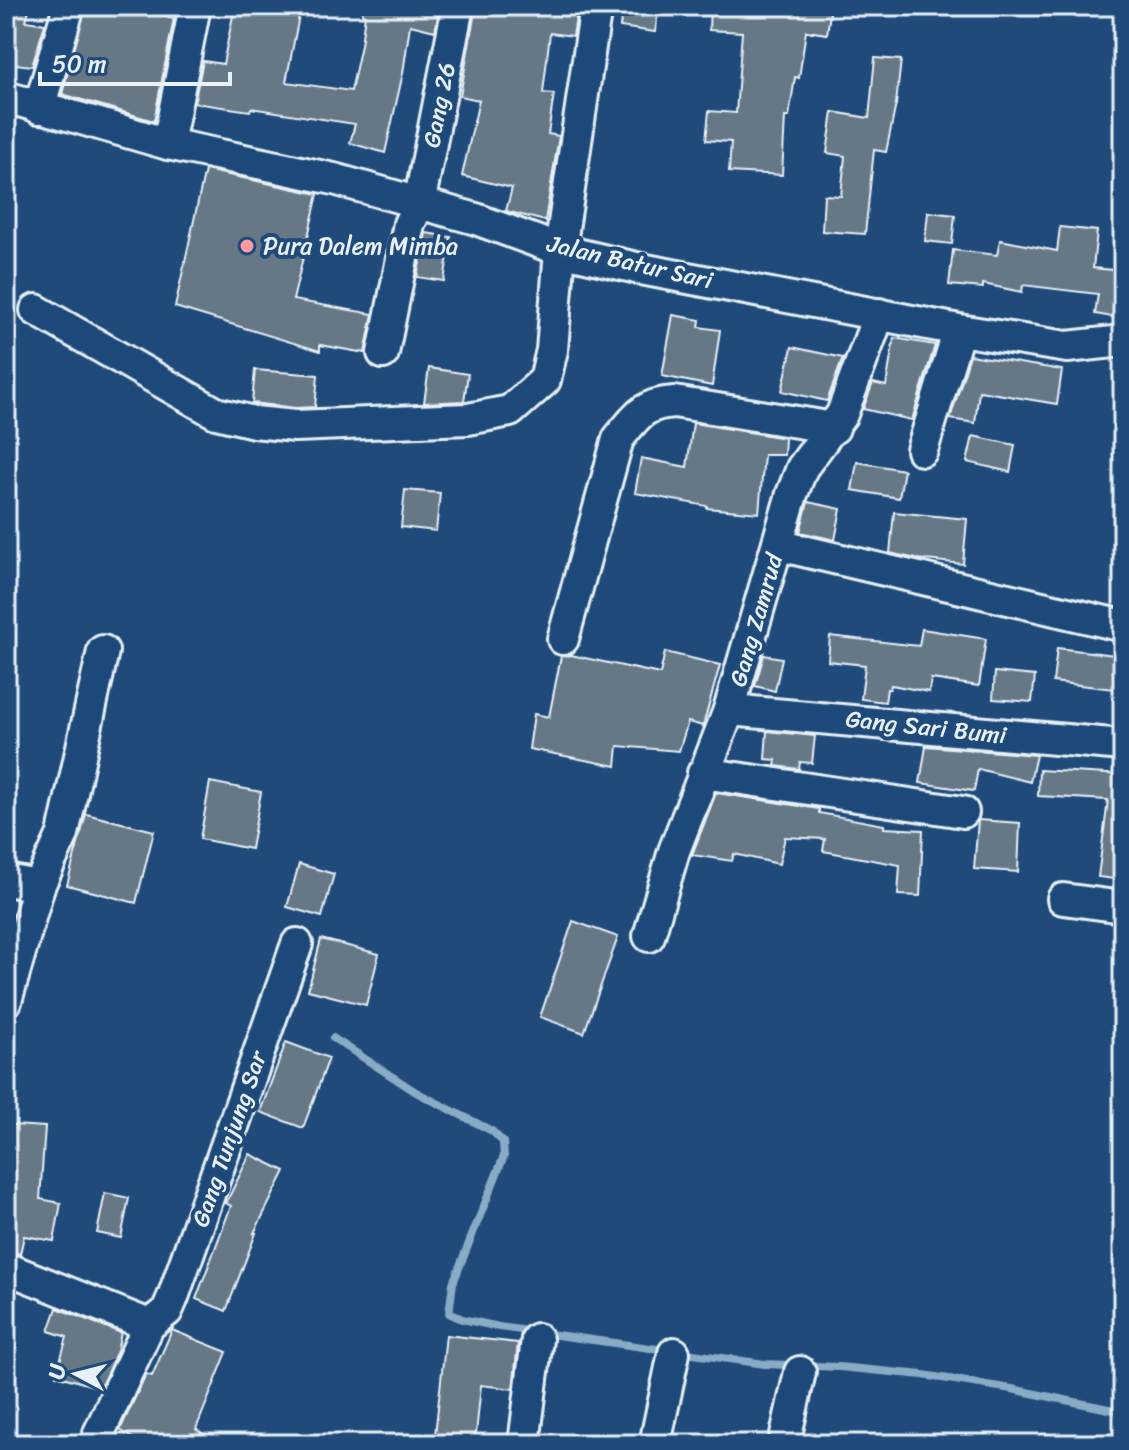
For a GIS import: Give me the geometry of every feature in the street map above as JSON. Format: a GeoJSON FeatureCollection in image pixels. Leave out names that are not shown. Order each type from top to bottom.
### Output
{"type":"FeatureCollection","features":[{"type":"Feature","properties":{"kind":"street"},"geometry":{"type":"LineString","coordinates":[[39,108],[69,6]]}},
{"type":"Feature","properties":{"kind":"street"},"geometry":{"type":"LineString","coordinates":[[168,144],[195,6]]}},
{"type":"Feature","properties":{"kind":"street","name":"Gang 26"},"geometry":{"type":"LineString","coordinates":[[383,353],[409,224],[419,204],[458,6]]}},
{"type":"Feature","properties":{"kind":"street"},"geometry":{"type":"LineString","coordinates":[[36,310],[216,413],[254,422],[295,426],[468,419],[510,411],[545,380],[552,350],[560,250],[596,6]]}},
{"type":"Feature","properties":{"kind":"street","name":"Jalan Batur Sari"},"geometry":{"type":"LineString","coordinates":[[6,97],[168,144],[334,179],[476,219],[560,250],[641,269],[959,330],[1067,347],[1123,341]]}},
{"type":"Feature","properties":{"kind":"street","name":"Gang Zamrud"},"geometry":{"type":"LineString","coordinates":[[649,936],[674,851],[729,710],[802,468],[842,414],[879,314]]}},
{"type":"Feature","properties":{"kind":"street"},"geometry":{"type":"LineString","coordinates":[[922,450],[959,330]]}},
{"type":"Feature","properties":{"kind":"street"},"geometry":{"type":"LineString","coordinates":[[563,639],[618,439],[639,413],[655,403],[674,402],[834,428]]}},
{"type":"Feature","properties":{"kind":"street"},"geometry":{"type":"LineString","coordinates":[[778,545],[1123,626]]}},
{"type":"Feature","properties":{"kind":"street"},"geometry":{"type":"LineString","coordinates":[[6,1001],[39,886],[63,834],[103,651]]}},
{"type":"Feature","properties":{"kind":"street","name":"Gang Sari Bumi"},"geometry":{"type":"LineString","coordinates":[[729,710],[1123,745]]}},
{"type":"Feature","properties":{"kind":"street"},"geometry":{"type":"LineString","coordinates":[[703,773],[963,812]]}},
{"type":"Feature","properties":{"kind":"street"},"geometry":{"type":"LineString","coordinates":[[6,880],[39,886]]}},
{"type":"Feature","properties":{"kind":"street"},"geometry":{"type":"LineString","coordinates":[[1063,899],[1123,907]]}},
{"type":"Feature","properties":{"kind":"street","name":"Gang Tunjung Sar"},"geometry":{"type":"LineString","coordinates":[[97,1444],[99,1433],[149,1325],[167,1311],[173,1297],[297,944]]}},
{"type":"Feature","properties":{"kind":"street"},"geometry":{"type":"LineString","coordinates":[[6,1268],[149,1325]]}},
{"type":"Feature","properties":{"kind":"street"},"geometry":{"type":"LineString","coordinates":[[524,1444],[537,1339]]}},
{"type":"Feature","properties":{"kind":"street"},"geometry":{"type":"LineString","coordinates":[[655,1444],[674,1353]]}},
{"type":"Feature","properties":{"kind":"street"},"geometry":{"type":"LineString","coordinates":[[784,1444],[800,1372]]}},
{"type":"Feature","properties":{"kind":"building"},"geometry":{"type":"Polygon","coordinates":[[[6,6],[30,6],[26,21],[45,24],[32,66],[15,64],[13,73],[6,72],[6,6]]]}},
{"type":"Feature","properties":{"kind":"building"},"geometry":{"type":"Polygon","coordinates":[[[86,6],[113,6],[174,18],[154,121],[62,94],[86,6]]]}},
{"type":"Feature","properties":{"kind":"building"},"geometry":{"type":"Polygon","coordinates":[[[235,6],[301,6],[286,82],[351,91],[361,45],[365,15],[362,14],[363,6],[440,6],[435,31],[410,25],[385,153],[350,143],[355,124],[251,108],[250,111],[194,103],[203,61],[223,64],[235,6]]]}},
{"type":"Feature","properties":{"kind":"building"},"geometry":{"type":"Polygon","coordinates":[[[476,6],[578,6],[573,36],[550,33],[543,93],[554,94],[548,134],[559,136],[545,221],[506,211],[512,188],[462,176],[479,100],[460,96],[476,6]]]}},
{"type":"Feature","properties":{"kind":"building"},"geometry":{"type":"Polygon","coordinates":[[[623,6],[659,6],[655,32],[620,27],[623,6]]]}},
{"type":"Feature","properties":{"kind":"building"},"geometry":{"type":"Polygon","coordinates":[[[710,6],[831,6],[827,34],[806,31],[799,78],[795,77],[789,117],[785,117],[782,175],[729,172],[731,142],[706,140],[709,111],[736,113],[742,32],[709,30],[710,6]]]}},
{"type":"Feature","properties":{"kind":"building"},"geometry":{"type":"Polygon","coordinates":[[[875,58],[901,60],[886,152],[874,150],[865,234],[822,231],[824,195],[841,196],[845,156],[827,153],[833,112],[869,118],[875,58]]]}},
{"type":"Feature","properties":{"kind":"building","name":"Pura Dalem Mimba"},"geometry":{"type":"Polygon","coordinates":[[[205,170],[318,194],[293,300],[373,314],[365,353],[320,345],[320,351],[175,307],[205,170]]]}},
{"type":"Feature","properties":{"kind":"building"},"geometry":{"type":"Polygon","coordinates":[[[928,212],[955,215],[952,244],[925,241],[928,212]]]}},
{"type":"Feature","properties":{"kind":"building"},"geometry":{"type":"Polygon","coordinates":[[[1060,227],[1097,231],[1093,268],[1123,271],[1119,318],[1095,314],[1098,294],[1023,285],[1022,292],[983,284],[983,288],[949,285],[953,250],[997,255],[1000,240],[1057,251],[1060,227]]]}},
{"type":"Feature","properties":{"kind":"building"},"geometry":{"type":"Polygon","coordinates":[[[426,233],[451,237],[444,281],[417,277],[426,233]]]}},
{"type":"Feature","properties":{"kind":"building"},"geometry":{"type":"Polygon","coordinates":[[[673,315],[700,320],[699,327],[720,330],[712,386],[662,376],[673,315]]]}},
{"type":"Feature","properties":{"kind":"building"},"geometry":{"type":"Polygon","coordinates":[[[894,338],[935,345],[912,420],[863,409],[873,383],[886,386],[894,338]]]}},
{"type":"Feature","properties":{"kind":"building"},"geometry":{"type":"Polygon","coordinates":[[[792,347],[843,358],[827,401],[782,391],[792,347]]]}},
{"type":"Feature","properties":{"kind":"building"},"geometry":{"type":"Polygon","coordinates":[[[970,355],[1062,370],[1057,404],[979,391],[975,423],[950,419],[970,355]]]}},
{"type":"Feature","properties":{"kind":"building"},"geometry":{"type":"Polygon","coordinates":[[[429,368],[468,374],[464,401],[424,403],[429,368]]]}},
{"type":"Feature","properties":{"kind":"building"},"geometry":{"type":"Polygon","coordinates":[[[255,370],[318,375],[315,407],[252,403],[255,370]]]}},
{"type":"Feature","properties":{"kind":"building"},"geometry":{"type":"Polygon","coordinates":[[[693,423],[785,438],[784,455],[764,455],[759,513],[707,508],[635,493],[641,458],[687,467],[693,423]]]}},
{"type":"Feature","properties":{"kind":"building"},"geometry":{"type":"Polygon","coordinates":[[[973,436],[1015,445],[1010,472],[967,462],[973,436]]]}},
{"type":"Feature","properties":{"kind":"building"},"geometry":{"type":"Polygon","coordinates":[[[857,462],[904,470],[899,498],[852,490],[857,462]]]}},
{"type":"Feature","properties":{"kind":"building"},"geometry":{"type":"Polygon","coordinates":[[[405,490],[440,493],[436,531],[401,527],[405,490]]]}},
{"type":"Feature","properties":{"kind":"building"},"geometry":{"type":"Polygon","coordinates":[[[808,502],[841,509],[835,540],[800,532],[808,502]]]}},
{"type":"Feature","properties":{"kind":"building"},"geometry":{"type":"Polygon","coordinates":[[[894,512],[967,519],[963,564],[890,553],[894,512]]]}},
{"type":"Feature","properties":{"kind":"building"},"geometry":{"type":"Polygon","coordinates":[[[922,629],[986,639],[979,686],[931,679],[929,692],[891,685],[887,689],[885,702],[861,699],[865,665],[828,661],[830,636],[919,646],[922,629]]]}},
{"type":"Feature","properties":{"kind":"building"},"geometry":{"type":"Polygon","coordinates":[[[1057,648],[1123,656],[1123,690],[1053,682],[1057,648]]]}},
{"type":"Feature","properties":{"kind":"building"},"geometry":{"type":"Polygon","coordinates":[[[665,652],[720,665],[703,726],[688,722],[679,751],[618,746],[616,766],[529,749],[534,714],[549,717],[561,656],[571,655],[660,674],[665,652]]]}},
{"type":"Feature","properties":{"kind":"building"},"geometry":{"type":"Polygon","coordinates":[[[764,655],[782,658],[775,691],[755,686],[764,655]]]}},
{"type":"Feature","properties":{"kind":"building"},"geometry":{"type":"Polygon","coordinates":[[[995,672],[1035,676],[1032,702],[993,699],[995,672]]]}},
{"type":"Feature","properties":{"kind":"building"},"geometry":{"type":"Polygon","coordinates":[[[767,731],[815,736],[812,763],[800,762],[799,769],[775,766],[776,760],[765,759],[767,731]]]}},
{"type":"Feature","properties":{"kind":"building"},"geometry":{"type":"Polygon","coordinates":[[[926,746],[1036,755],[1030,782],[978,769],[974,791],[920,783],[926,746]]]}},
{"type":"Feature","properties":{"kind":"building"},"geometry":{"type":"Polygon","coordinates":[[[1039,770],[1123,775],[1123,880],[1098,877],[1108,800],[1038,796],[1039,770]]]}},
{"type":"Feature","properties":{"kind":"building"},"geometry":{"type":"Polygon","coordinates":[[[210,782],[261,792],[251,849],[200,839],[210,782]]]}},
{"type":"Feature","properties":{"kind":"building"},"geometry":{"type":"Polygon","coordinates":[[[716,793],[819,809],[819,813],[884,825],[884,828],[923,830],[920,896],[898,895],[900,865],[823,851],[825,839],[785,837],[779,864],[734,854],[732,861],[692,855],[716,793]]]}},
{"type":"Feature","properties":{"kind":"building"},"geometry":{"type":"Polygon","coordinates":[[[86,814],[154,831],[136,903],[67,885],[86,814]]]}},
{"type":"Feature","properties":{"kind":"building"},"geometry":{"type":"Polygon","coordinates":[[[978,820],[1020,823],[1018,872],[974,869],[978,820]]]}},
{"type":"Feature","properties":{"kind":"building"},"geometry":{"type":"Polygon","coordinates":[[[299,864],[334,874],[322,917],[287,907],[299,864]]]}},
{"type":"Feature","properties":{"kind":"building"},"geometry":{"type":"Polygon","coordinates":[[[573,921],[618,937],[584,1033],[540,1017],[573,921]]]}},
{"type":"Feature","properties":{"kind":"building"},"geometry":{"type":"Polygon","coordinates":[[[321,939],[379,954],[366,1005],[308,990],[321,939]]]}},
{"type":"Feature","properties":{"kind":"building"},"geometry":{"type":"Polygon","coordinates":[[[286,1042],[329,1058],[303,1128],[260,1112],[286,1042]]]}},
{"type":"Feature","properties":{"kind":"building"},"geometry":{"type":"Polygon","coordinates":[[[13,1125],[45,1127],[40,1199],[61,1203],[54,1241],[24,1236],[20,1254],[6,1250],[6,1188],[9,1189],[13,1125]]]}},
{"type":"Feature","properties":{"kind":"building"},"geometry":{"type":"Polygon","coordinates":[[[250,1154],[285,1171],[254,1233],[226,1311],[196,1299],[231,1206],[226,1203],[250,1154]]]}},
{"type":"Feature","properties":{"kind":"building"},"geometry":{"type":"Polygon","coordinates":[[[105,1193],[129,1198],[121,1238],[97,1233],[105,1193]]]}},
{"type":"Feature","properties":{"kind":"building"},"geometry":{"type":"Polygon","coordinates":[[[57,1308],[121,1333],[117,1351],[100,1388],[56,1375],[67,1337],[49,1331],[57,1308]]]}},
{"type":"Feature","properties":{"kind":"building"},"geometry":{"type":"Polygon","coordinates":[[[172,1330],[227,1352],[196,1429],[220,1444],[142,1444],[120,1430],[146,1374],[152,1376],[172,1330]]]}},
{"type":"Feature","properties":{"kind":"building"},"geometry":{"type":"Polygon","coordinates":[[[446,1335],[518,1343],[513,1389],[481,1385],[475,1444],[434,1444],[446,1335]]]}},
{"type":"Feature","properties":{"kind":"waterway"},"geometry":{"type":"LineString","coordinates":[[333,1038],[416,1092],[492,1131],[503,1142],[504,1156],[453,1283],[449,1313],[499,1327],[765,1364],[923,1375],[1012,1389],[1123,1412]]}},
{"type":"Feature","properties":{"kind":"place","name":"Pura Dalem Mimba"},"geometry":{"type":"Point","coordinates":[247,246]}}]}
